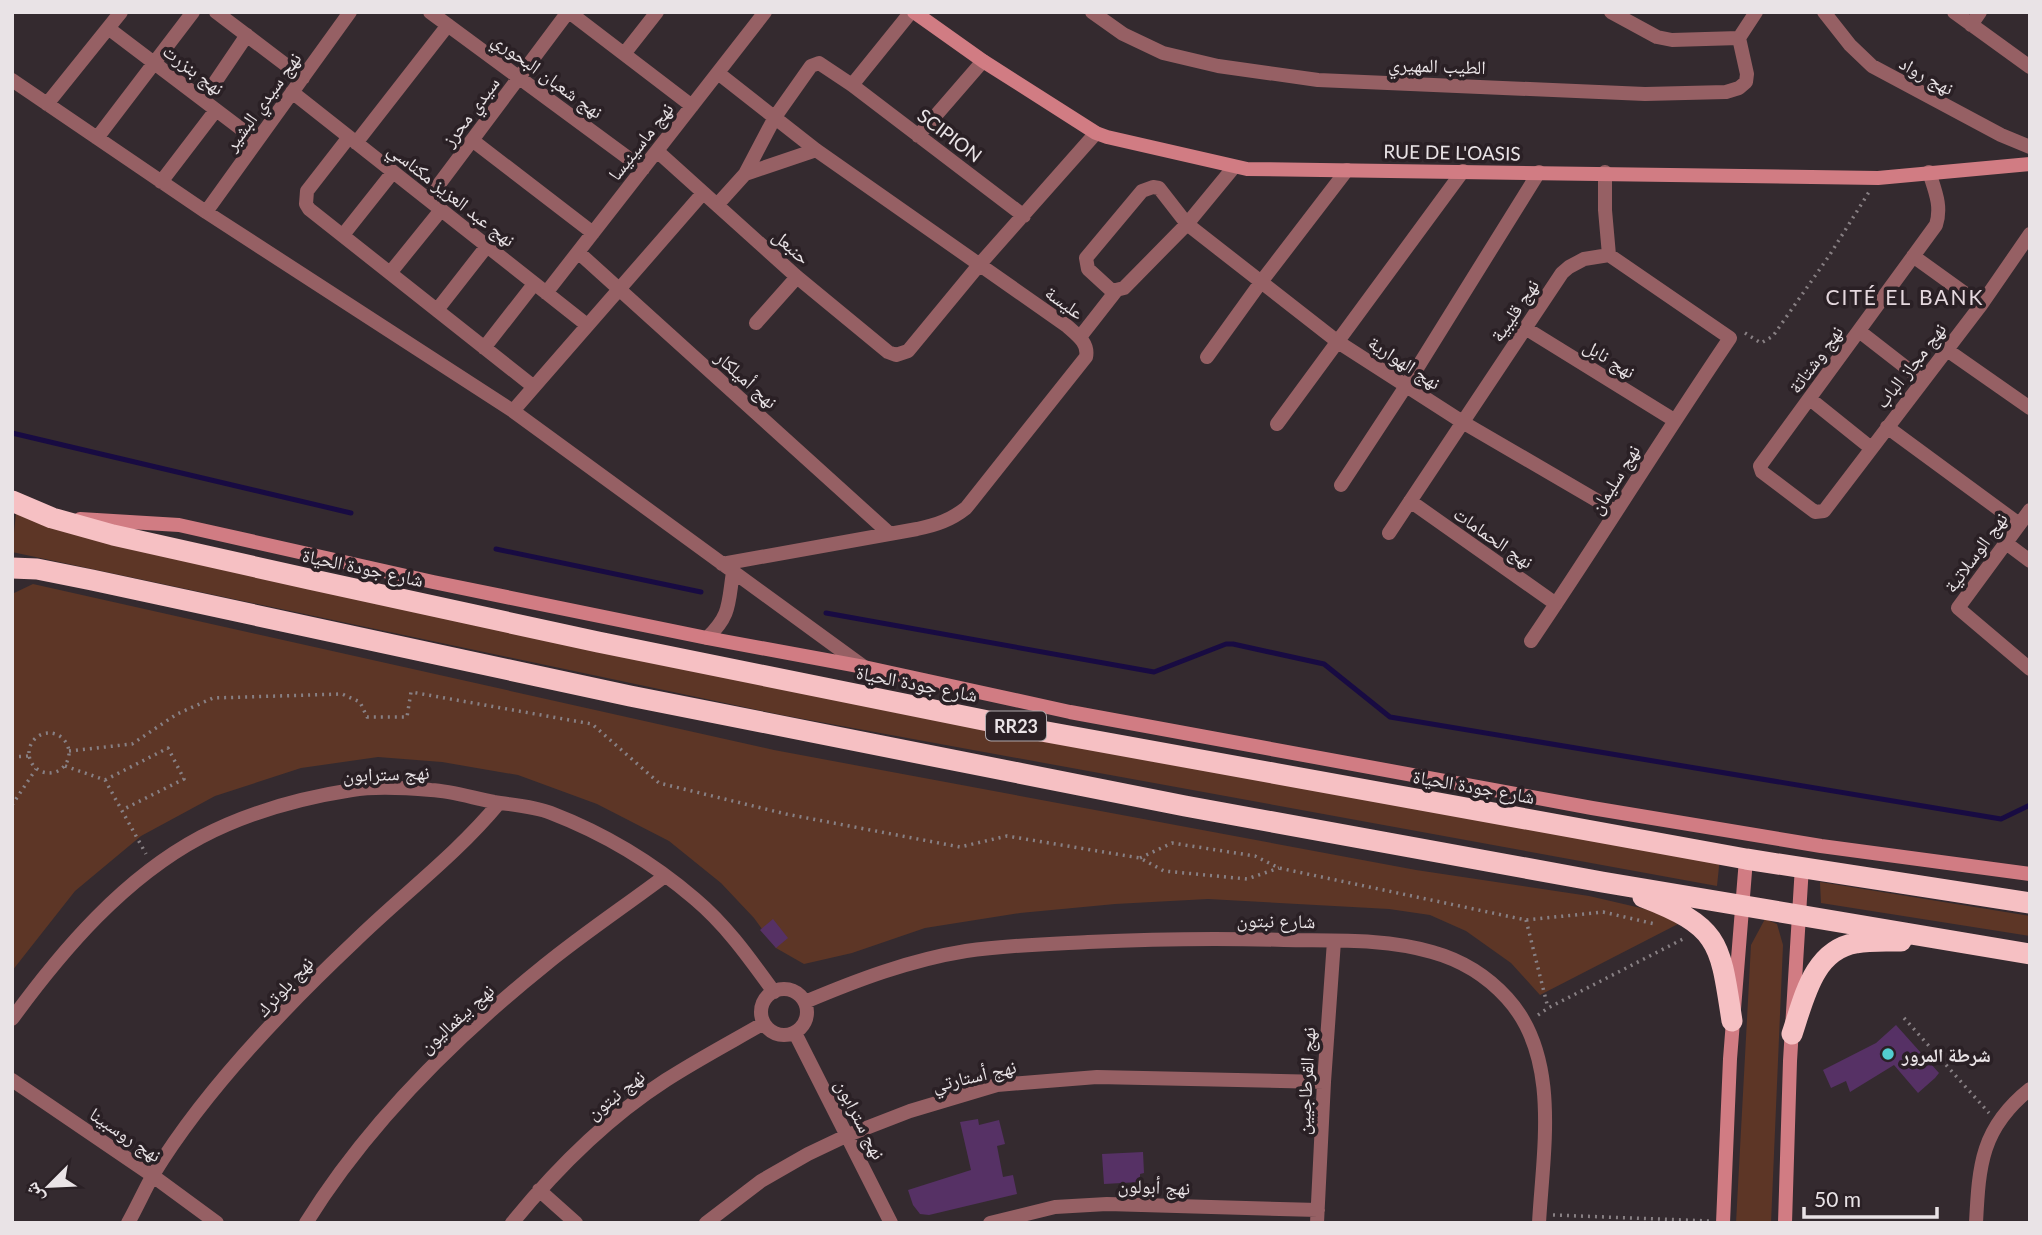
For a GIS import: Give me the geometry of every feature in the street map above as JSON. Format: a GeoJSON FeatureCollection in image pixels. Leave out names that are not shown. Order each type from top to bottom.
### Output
{"type":"FeatureCollection","features":[{"type":"Feature","properties":{"kind":"highway","name":"شارع جودة الحياة"},"geometry":{"type":"LineString","coordinates":[[12,501],[52,518],[113,535],[586,639],[990,721],[1746,859],[2030,903]]}},
{"type":"Feature","properties":{"kind":"highway","name":"RR23"},"geometry":{"type":"LineString","coordinates":[[12,568],[37,569],[630,696],[1222,813],[1602,882],[2030,954]]}},
{"type":"Feature","properties":{"kind":"highway"},"geometry":{"type":"LineString","coordinates":[[12,580],[37,569]]}},
{"type":"Feature","properties":{"kind":"highway"},"geometry":{"type":"LineString","coordinates":[[1602,882],[1668,907],[1689,918],[1708,933],[1719,950],[1732,1021]]}},
{"type":"Feature","properties":{"kind":"highway"},"geometry":{"type":"LineString","coordinates":[[1792,1034],[1810,982],[1820,964],[1830,954],[1854,943],[1948,939]]}},
{"type":"Feature","properties":{"kind":"street"},"geometry":{"type":"LineString","coordinates":[[47,104],[121,12]]}},
{"type":"Feature","properties":{"kind":"street"},"geometry":{"type":"LineString","coordinates":[[97,138],[193,12]]}},
{"type":"Feature","properties":{"kind":"street"},"geometry":{"type":"LineString","coordinates":[[216,12],[303,78]]}},
{"type":"Feature","properties":{"kind":"street"},"geometry":{"type":"LineString","coordinates":[[330,12],[346,17]]}},
{"type":"Feature","properties":{"kind":"street","name":"نهج شعبان البحوري"},"geometry":{"type":"LineString","coordinates":[[430,12],[643,169]]}},
{"type":"Feature","properties":{"kind":"street"},"geometry":{"type":"LineString","coordinates":[[568,12],[692,106]]}},
{"type":"Feature","properties":{"kind":"street","name":"سيدي محرز"},"geometry":{"type":"LineString","coordinates":[[428,200],[568,12]]}},
{"type":"Feature","properties":{"kind":"street"},"geometry":{"type":"LineString","coordinates":[[624,54],[657,12]]}},
{"type":"Feature","properties":{"kind":"street","name":"نهج ماسينيسا"},"geometry":{"type":"LineString","coordinates":[[484,348],[540,288],[578,253],[765,12]]}},
{"type":"Feature","properties":{"kind":"street"},"geometry":{"type":"LineString","coordinates":[[852,85],[913,12]]}},
{"type":"Feature","properties":{"kind":"street","name":"RUE DE L'OASIS"},"geometry":{"type":"LineString","coordinates":[[913,12],[1096,133],[1234,167],[1878,178],[2030,164]]}},
{"type":"Feature","properties":{"kind":"street","name":"الطيب المهيري"},"geometry":{"type":"LineString","coordinates":[[1092,12],[1123,34],[1163,53],[1218,66],[1318,80],[1645,94],[1714,93],[1739,88],[1746,82],[1747,74],[1739,38]]}},
{"type":"Feature","properties":{"kind":"street"},"geometry":{"type":"LineString","coordinates":[[1611,12],[1657,37],[1672,40],[1739,38],[1756,12]]}},
{"type":"Feature","properties":{"kind":"street","name":"نهج رواد"},"geometry":{"type":"LineString","coordinates":[[1824,12],[1850,45],[1872,66],[2001,135],[2030,146]]}},
{"type":"Feature","properties":{"kind":"street"},"geometry":{"type":"LineString","coordinates":[[1954,12],[2029,65]]}},
{"type":"Feature","properties":{"kind":"street"},"geometry":{"type":"LineString","coordinates":[[1971,25],[1980,12]]}},
{"type":"Feature","properties":{"kind":"street","name":"نهج سيدي البشير"},"geometry":{"type":"LineString","coordinates":[[206,212],[346,17]]}},
{"type":"Feature","properties":{"kind":"street"},"geometry":{"type":"LineString","coordinates":[[448,25],[307,191],[306,204],[534,387]]}},
{"type":"Feature","properties":{"kind":"street","name":"نهج بنزرت"},"geometry":{"type":"LineString","coordinates":[[108,28],[257,141]]}},
{"type":"Feature","properties":{"kind":"street"},"geometry":{"type":"LineString","coordinates":[[202,100],[247,36]]}},
{"type":"Feature","properties":{"kind":"street"},"geometry":{"type":"LineString","coordinates":[[918,135],[984,61]]}},
{"type":"Feature","properties":{"kind":"street","name":"SCIPION"},"geometry":{"type":"LineString","coordinates":[[775,117],[814,64],[822,64],[1024,216]]}},
{"type":"Feature","properties":{"kind":"street","name":"عليسة"},"geometry":{"type":"LineString","coordinates":[[718,73],[816,150],[1080,337],[1087,350],[1086,357],[967,508],[954,518],[938,525],[727,568]]}},
{"type":"Feature","properties":{"kind":"street"},"geometry":{"type":"LineString","coordinates":[[12,80],[206,212],[513,411],[864,667]]}},
{"type":"Feature","properties":{"kind":"street","name":"نهج عبد العزيز مكناسي"},"geometry":{"type":"LineString","coordinates":[[292,92],[587,325]]}},
{"type":"Feature","properties":{"kind":"street"},"geometry":{"type":"LineString","coordinates":[[161,182],[216,110]]}},
{"type":"Feature","properties":{"kind":"street"},"geometry":{"type":"LineString","coordinates":[[717,205],[745,174],[775,117]]}},
{"type":"Feature","properties":{"kind":"street"},"geometry":{"type":"LineString","coordinates":[[979,265],[1096,133]]}},
{"type":"Feature","properties":{"kind":"street"},"geometry":{"type":"LineString","coordinates":[[472,140],[593,233]]}},
{"type":"Feature","properties":{"kind":"street"},"geometry":{"type":"LineString","coordinates":[[745,174],[816,150]]}},
{"type":"Feature","properties":{"kind":"street","name":"حنبعل"},"geometry":{"type":"LineString","coordinates":[[657,151],[797,277],[888,352],[896,355],[908,351],[979,265]]}},
{"type":"Feature","properties":{"kind":"street"},"geometry":{"type":"LineString","coordinates":[[1080,337],[1116,291],[1124,288],[1187,224],[1234,167]]}},
{"type":"Feature","properties":{"kind":"street"},"geometry":{"type":"LineString","coordinates":[[1207,357],[1348,170]]}},
{"type":"Feature","properties":{"kind":"street"},"geometry":{"type":"LineString","coordinates":[[1277,424],[1463,171]]}},
{"type":"Feature","properties":{"kind":"street"},"geometry":{"type":"LineString","coordinates":[[343,235],[393,172]]}},
{"type":"Feature","properties":{"kind":"street"},"geometry":{"type":"LineString","coordinates":[[1341,485],[1539,172]]}},
{"type":"Feature","properties":{"kind":"street"},"geometry":{"type":"LineString","coordinates":[[1605,172],[1609,255],[1730,338]]}},
{"type":"Feature","properties":{"kind":"street","name":"نهج وشتاتة"},"geometry":{"type":"LineString","coordinates":[[1815,512],[1762,472],[1760,466],[1936,225],[1938,202],[1929,172]]}},
{"type":"Feature","properties":{"kind":"street","name":"نهج الهوارية"},"geometry":{"type":"LineString","coordinates":[[1116,291],[1112,291],[1088,270],[1086,258],[1142,191],[1159,188],[1187,224],[1338,342],[1464,423],[1615,512]]}},
{"type":"Feature","properties":{"kind":"street"},"geometry":{"type":"LineString","coordinates":[[513,411],[703,192]]}},
{"type":"Feature","properties":{"kind":"street"},"geometry":{"type":"LineString","coordinates":[[390,273],[441,210]]}},
{"type":"Feature","properties":{"kind":"street","name":"نهج مجاز الباب"},"geometry":{"type":"LineString","coordinates":[[1815,512],[1824,511],[1981,305],[2030,234]]}},
{"type":"Feature","properties":{"kind":"street"},"geometry":{"type":"LineString","coordinates":[[437,310],[487,246]]}},
{"type":"Feature","properties":{"kind":"street","name":"نهج أميلكار"},"geometry":{"type":"LineString","coordinates":[[578,253],[890,534]]}},
{"type":"Feature","properties":{"kind":"street","name":"نهج قليبية"},"geometry":{"type":"LineString","coordinates":[[1389,533],[1525,328],[1569,267],[1584,259],[1609,255]]}},
{"type":"Feature","properties":{"kind":"street"},"geometry":{"type":"LineString","coordinates":[[1913,256],[1981,305]]}},
{"type":"Feature","properties":{"kind":"street"},"geometry":{"type":"LineString","coordinates":[[756,323],[797,277]]}},
{"type":"Feature","properties":{"kind":"street","name":"نهج نابل"},"geometry":{"type":"LineString","coordinates":[[1525,328],[1674,420]]}},
{"type":"Feature","properties":{"kind":"street"},"geometry":{"type":"LineString","coordinates":[[1859,331],[1922,380]]}},
{"type":"Feature","properties":{"kind":"street","name":"نهج سليمان"},"geometry":{"type":"LineString","coordinates":[[1531,641],[1730,338]]}},
{"type":"Feature","properties":{"kind":"street"},"geometry":{"type":"LineString","coordinates":[[1947,350],[2030,408]]}},
{"type":"Feature","properties":{"kind":"street"},"geometry":{"type":"LineString","coordinates":[[1810,399],[1871,448]]}},
{"type":"Feature","properties":{"kind":"street"},"geometry":{"type":"LineString","coordinates":[[1887,427],[2019,524]]}},
{"type":"Feature","properties":{"kind":"street","name":"نهج الحمامات"},"geometry":{"type":"LineString","coordinates":[[1410,501],[1556,604]]}},
{"type":"Feature","properties":{"kind":"street","name":"نهج الوسلاتية"},"geometry":{"type":"LineString","coordinates":[[2030,510],[1958,608],[2030,669]]}},
{"type":"Feature","properties":{"kind":"street"},"geometry":{"type":"LineString","coordinates":[[52,518],[179,525],[433,582],[864,667],[1070,712],[1592,808],[1821,846],[2030,874]]}},
{"type":"Feature","properties":{"kind":"street"},"geometry":{"type":"LineString","coordinates":[[2006,543],[2030,561]]}},
{"type":"Feature","properties":{"kind":"street"},"geometry":{"type":"LineString","coordinates":[[707,638],[728,612],[727,568]]}},
{"type":"Feature","properties":{"kind":"street","name":"نهج سترابون"},"geometry":{"type":"LineString","coordinates":[[12,1019],[81,934],[119,896],[153,868],[201,837],[238,821],[285,804],[355,789],[433,790],[547,812],[586,827],[638,857],[696,900],[739,943],[774,992]]}},
{"type":"Feature","properties":{"kind":"street","name":"نهج بلوترك"},"geometry":{"type":"LineString","coordinates":[[128,1223],[153,1175],[193,1117],[239,1063],[304,991],[372,925],[461,846],[499,803]]}},
{"type":"Feature","properties":{"kind":"street"},"geometry":{"type":"LineString","coordinates":[[1723,1222],[1732,1021],[1746,859]]}},
{"type":"Feature","properties":{"kind":"street"},"geometry":{"type":"LineString","coordinates":[[1785,1223],[1802,866]]}},
{"type":"Feature","properties":{"kind":"street","name":"نهج بيقماليون"},"geometry":{"type":"LineString","coordinates":[[306,1223],[348,1162],[400,1096],[545,964],[665,876]]}},
{"type":"Feature","properties":{"kind":"street","name":"شارع نبتون"},"geometry":{"type":"LineString","coordinates":[[805,1002],[862,978],[920,961],[1017,945],[1208,938],[1334,941],[1401,946],[1432,952],[1484,976],[1509,1000],[1525,1024],[1538,1055],[1545,1093],[1539,1219]]}},
{"type":"Feature","properties":{"kind":"street","name":"نهج القرطاجيين"},"geometry":{"type":"LineString","coordinates":[[1318,1217],[1334,941]]}},
{"type":"Feature","properties":{"kind":"street"},"geometry":{"type":"LineString","coordinates":[[791,990],[805,1002],[806,1019],[795,1033],[777,1034],[764,1023],[762,1005],[774,992],[791,990]]}},
{"type":"Feature","properties":{"kind":"street","name":"نهج نبتون"},"geometry":{"type":"LineString","coordinates":[[512,1223],[539,1190],[592,1136],[664,1081],[764,1023]]}},
{"type":"Feature","properties":{"kind":"street","name":"نهج سترابون"},"geometry":{"type":"LineString","coordinates":[[795,1033],[891,1223]]}},
{"type":"Feature","properties":{"kind":"street","name":"نهج أستارتي"},"geometry":{"type":"LineString","coordinates":[[705,1223],[761,1181],[848,1135],[910,1111],[997,1086],[1097,1077],[1324,1082]]}},
{"type":"Feature","properties":{"kind":"street","name":"نهج روسبينا"},"geometry":{"type":"LineString","coordinates":[[12,1080],[153,1175],[218,1223]]}},
{"type":"Feature","properties":{"kind":"street"},"geometry":{"type":"LineString","coordinates":[[1976,1223],[1978,1179],[1987,1142],[1997,1123],[2030,1089]]}},
{"type":"Feature","properties":{"kind":"street"},"geometry":{"type":"LineString","coordinates":[[539,1190],[576,1223]]}},
{"type":"Feature","properties":{"kind":"street","name":"نهج أبولون"},"geometry":{"type":"LineString","coordinates":[[990,1223],[1055,1207],[1107,1204],[1318,1217]]}},
{"type":"Feature","properties":{"kind":"path"},"geometry":{"type":"LineString","coordinates":[[1730,338],[1737,330],[1761,343],[1773,335],[1829,256],[1878,178]]}},
{"type":"Feature","properties":{"kind":"path"},"geometry":{"type":"LineString","coordinates":[[69,751],[132,744],[177,714],[213,698],[342,694],[360,702],[367,717],[407,717],[411,692],[592,724],[659,783],[786,814],[960,847],[1007,836],[1140,858],[1164,871],[1247,879],[1279,868]]}},
{"type":"Feature","properties":{"kind":"path"},"geometry":{"type":"LineString","coordinates":[[47,733],[62,737],[69,751],[65,766],[51,774],[36,769],[29,756],[33,740],[47,733]]}},
{"type":"Feature","properties":{"kind":"path"},"geometry":{"type":"LineString","coordinates":[[105,780],[169,748],[184,779],[122,810]]}},
{"type":"Feature","properties":{"kind":"path"},"geometry":{"type":"LineString","coordinates":[[12,757],[29,756]]}},
{"type":"Feature","properties":{"kind":"path"},"geometry":{"type":"LineString","coordinates":[[65,766],[105,780],[153,868]]}},
{"type":"Feature","properties":{"kind":"path"},"geometry":{"type":"LineString","coordinates":[[12,805],[36,769]]}},
{"type":"Feature","properties":{"kind":"path"},"geometry":{"type":"LineString","coordinates":[[1140,858],[1172,843],[1255,856],[1279,868],[1526,920],[1604,912],[1655,924]]}},
{"type":"Feature","properties":{"kind":"path"},"geometry":{"type":"LineString","coordinates":[[1526,920],[1548,1008]]}},
{"type":"Feature","properties":{"kind":"path"},"geometry":{"type":"LineString","coordinates":[[1525,1024],[1548,1008],[1694,934],[1708,933]]}},
{"type":"Feature","properties":{"kind":"path"},"geometry":{"type":"LineString","coordinates":[[1904,1018],[1997,1123]]}},
{"type":"Feature","properties":{"kind":"path"},"geometry":{"type":"LineString","coordinates":[[1539,1219],[1723,1222]]}},
{"type":"Feature","properties":{"kind":"shaded area"},"geometry":{"type":"Polygon","coordinates":[[[16,513],[75,534],[1720,857],[1717,886],[782,715],[12,552],[16,513]]]}},
{"type":"Feature","properties":{"kind":"shaded area"},"geometry":{"type":"Polygon","coordinates":[[[33,584],[774,750],[1416,870],[1589,896],[1658,912],[1678,924],[1540,995],[1511,963],[1466,931],[1430,915],[1389,909],[1208,899],[1020,913],[925,928],[852,953],[804,964],[776,948],[754,918],[721,883],[669,841],[597,804],[518,775],[442,762],[378,757],[301,768],[215,796],[141,836],[75,891],[12,971],[12,594],[33,584]]]}},
{"type":"Feature","properties":{"kind":"shaded area"},"geometry":{"type":"Polygon","coordinates":[[[1820,882],[2030,916],[2030,936],[1821,903],[1820,882]]]}},
{"type":"Feature","properties":{"kind":"shaded area"},"geometry":{"type":"Polygon","coordinates":[[[1765,919],[1777,924],[1783,945],[1771,1223],[1736,1223],[1751,945],[1765,919]]]}},
{"type":"Feature","properties":{"kind":"building"},"geometry":{"type":"Polygon","coordinates":[[[773,919],[788,938],[776,948],[760,930],[773,919]]]}},
{"type":"Feature","properties":{"kind":"building","name":"شرطة المرور"},"geometry":{"type":"Polygon","coordinates":[[[1896,1025],[1939,1073],[1935,1078],[1918,1093],[1894,1065],[1850,1092],[1846,1081],[1831,1088],[1823,1070],[1876,1043],[1896,1025]]]}},
{"type":"Feature","properties":{"kind":"building"},"geometry":{"type":"Polygon","coordinates":[[[978,1119],[979,1125],[999,1120],[1005,1144],[997,1146],[1003,1177],[1013,1175],[1017,1194],[929,1215],[920,1214],[913,1205],[908,1190],[971,1170],[960,1122],[978,1119]]]}},
{"type":"Feature","properties":{"kind":"building"},"geometry":{"type":"Polygon","coordinates":[[[1143,1152],[1144,1173],[1140,1174],[1140,1182],[1104,1184],[1102,1154],[1143,1152]]]}},
{"type":"Feature","properties":{"kind":"waterway"},"geometry":{"type":"LineString","coordinates":[[12,433],[351,513]]}},
{"type":"Feature","properties":{"kind":"waterway"},"geometry":{"type":"LineString","coordinates":[[496,549],[701,592]]}},
{"type":"Feature","properties":{"kind":"waterway"},"geometry":{"type":"LineString","coordinates":[[826,613],[1154,672],[1226,644],[1233,644],[1324,664],[1390,717],[2001,819],[2030,805]]}},
{"type":"Feature","properties":{"kind":"place","name":"شرطة المرور"},"geometry":{"type":"Point","coordinates":[1888,1054]}},
{"type":"Feature","properties":{"kind":"district","name":"CITÉ EL BANK"},"geometry":{"type":"Point","coordinates":[1905,296]}}]}
